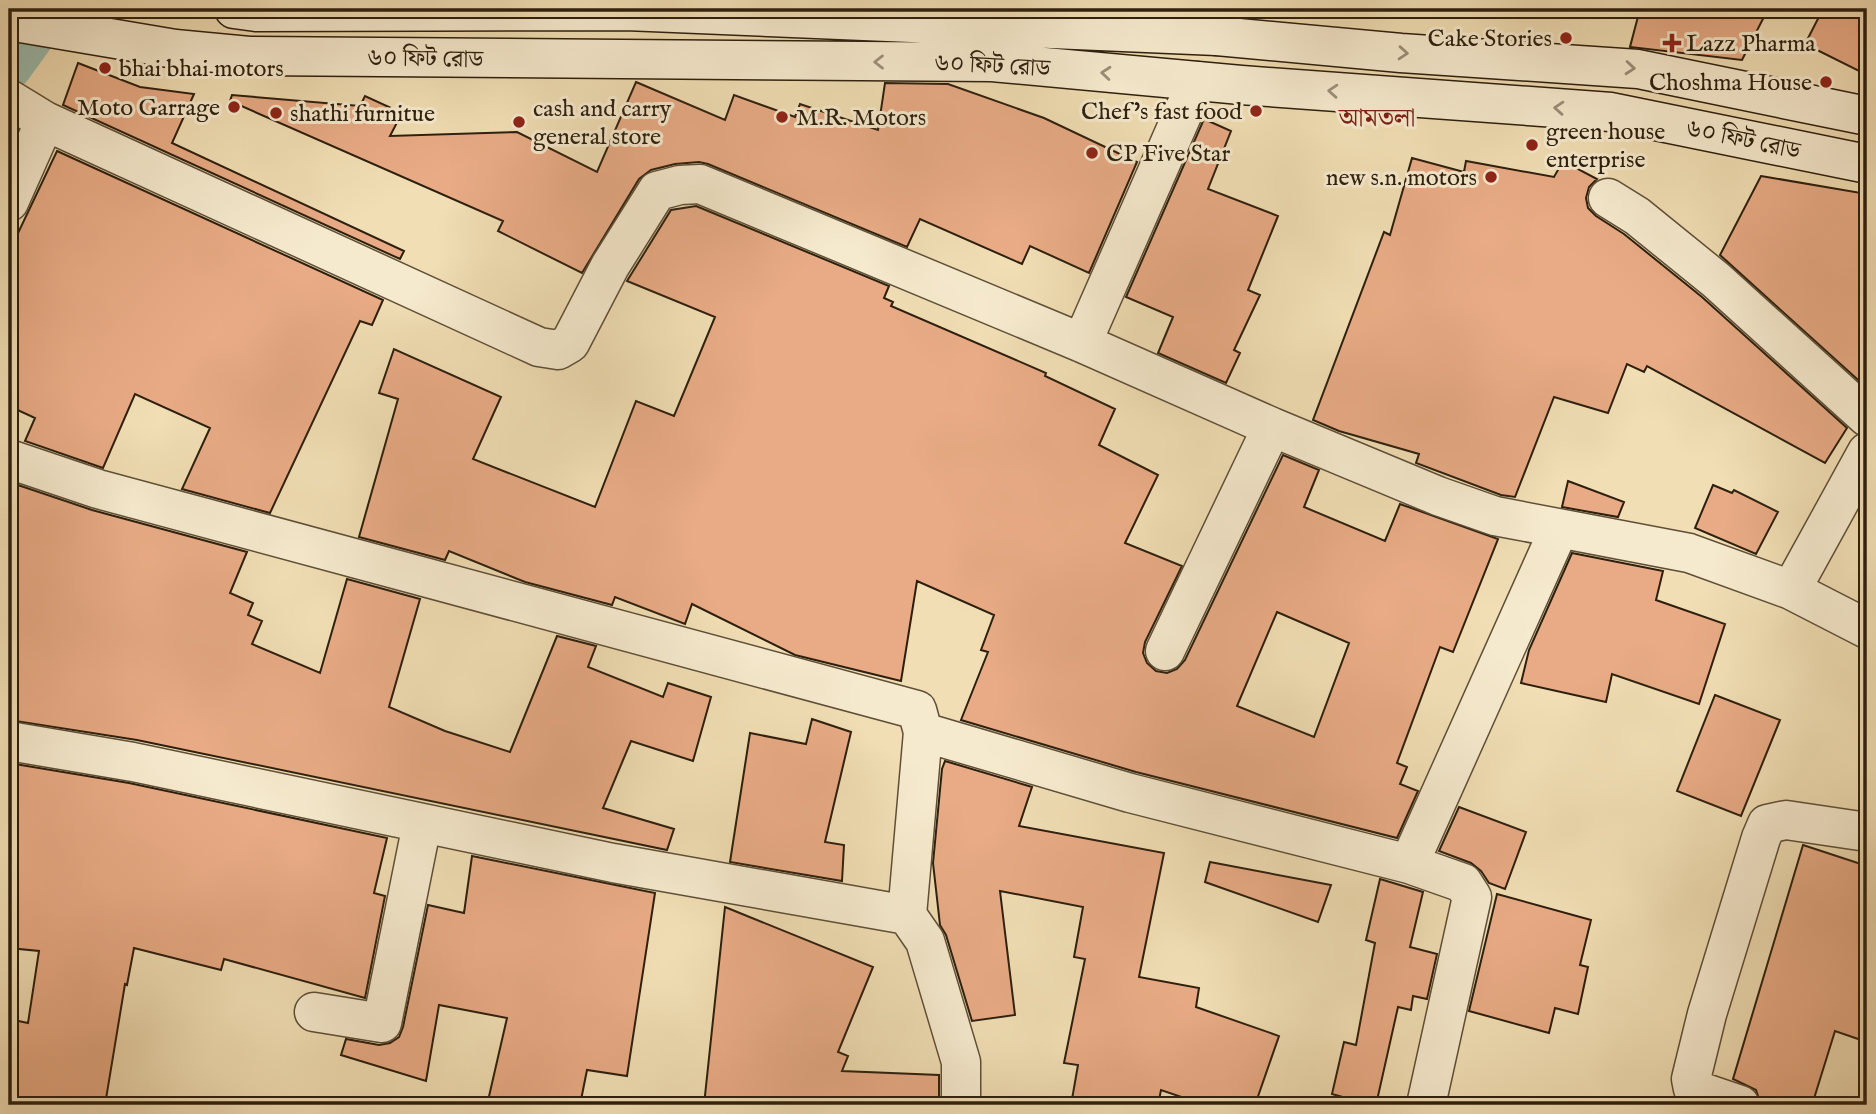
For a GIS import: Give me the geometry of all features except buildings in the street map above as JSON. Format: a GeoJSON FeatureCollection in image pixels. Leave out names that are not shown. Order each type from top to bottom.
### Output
{"type":"FeatureCollection","features":[{"type":"Feature","properties":{"kind":"street","name":"৬০ ফিট রোড"},"geometry":{"type":"LineString","coordinates":[[234,9],[256,12],[626,11],[1232,28],[1401,53],[1638,69],[1867,116]]}},
{"type":"Feature","properties":{"kind":"street","name":"৬০ ফিট রোড"},"geometry":{"type":"LineString","coordinates":[[9,21],[175,49],[249,56],[992,62],[1241,85],[1611,112],[1867,164]]}},
{"type":"Feature","properties":{"kind":"street"},"geometry":{"type":"LineString","coordinates":[[1232,28],[1241,85]]}},
{"type":"Feature","properties":{"kind":"street"},"geometry":{"type":"LineString","coordinates":[[1082,343],[1197,81]]}},
{"type":"Feature","properties":{"kind":"street"},"geometry":{"type":"LineString","coordinates":[[9,202],[29,111],[539,347],[558,350],[570,343],[610,266],[657,191],[680,185],[700,184],[1082,343],[1272,427],[1438,496],[1494,516],[1689,553],[1791,590],[1867,629]]}},
{"type":"Feature","properties":{"kind":"street"},"geometry":{"type":"LineString","coordinates":[[1608,198],[1637,216],[1716,280],[1867,416]]}},
{"type":"Feature","properties":{"kind":"street"},"geometry":{"type":"LineString","coordinates":[[1165,651],[1272,427]]}},
{"type":"Feature","properties":{"kind":"street"},"geometry":{"type":"LineString","coordinates":[[1791,590],[1867,452]]}},
{"type":"Feature","properties":{"kind":"street"},"geometry":{"type":"LineString","coordinates":[[9,459],[112,492],[917,710],[923,732],[907,915],[925,941],[961,1062],[961,1105]]}},
{"type":"Feature","properties":{"kind":"street"},"geometry":{"type":"LineString","coordinates":[[1409,864],[1559,529]]}},
{"type":"Feature","properties":{"kind":"street"},"geometry":{"type":"LineString","coordinates":[[923,732],[1130,793],[1409,864],[1463,883],[1472,897],[1426,1105]]}},
{"type":"Feature","properties":{"kind":"street"},"geometry":{"type":"LineString","coordinates":[[9,741],[134,762],[614,863],[907,915]]}},
{"type":"Feature","properties":{"kind":"street"},"geometry":{"type":"LineString","coordinates":[[1740,1105],[1693,1089],[1692,1079],[1707,1014],[1767,824],[1786,820],[1867,831]]}},
{"type":"Feature","properties":{"kind":"street"},"geometry":{"type":"LineString","coordinates":[[314,1012],[383,1023],[422,824]]}},
{"type":"Feature","properties":{"kind":"waterway"},"geometry":{"type":"LineString","coordinates":[[9,66],[50,9]]}},
{"type":"Feature","properties":{"kind":"place","name":"Cake Stories"},"geometry":{"type":"Point","coordinates":[1566,38]}},
{"type":"Feature","properties":{"kind":"place","name":"Lazz Pharma"},"geometry":{"type":"Point","coordinates":[1672,43]}},
{"type":"Feature","properties":{"kind":"place","name":"bhai bhai motors"},"geometry":{"type":"Point","coordinates":[105,68]}},
{"type":"Feature","properties":{"kind":"place","name":"Choshma House"},"geometry":{"type":"Point","coordinates":[1826,82]}},
{"type":"Feature","properties":{"kind":"place","name":"Moto Garrage"},"geometry":{"type":"Point","coordinates":[234,107]}},
{"type":"Feature","properties":{"kind":"place","name":"Chef's fast food"},"geometry":{"type":"Point","coordinates":[1256,111]}},
{"type":"Feature","properties":{"kind":"place","name":"shathi furnitue"},"geometry":{"type":"Point","coordinates":[276,113]}},
{"type":"Feature","properties":{"kind":"place","name":"M.R. Motors"},"geometry":{"type":"Point","coordinates":[782,117]}},
{"type":"Feature","properties":{"kind":"place","name":"cash and carry general store"},"geometry":{"type":"Point","coordinates":[519,122]}},
{"type":"Feature","properties":{"kind":"place","name":"green house enterprise"},"geometry":{"type":"Point","coordinates":[1532,145]}},
{"type":"Feature","properties":{"kind":"place","name":"CP Five Star"},"geometry":{"type":"Point","coordinates":[1092,153]}},
{"type":"Feature","properties":{"kind":"place","name":"new s.n. motors"},"geometry":{"type":"Point","coordinates":[1491,177]}},
{"type":"Feature","properties":{"kind":"district","name":"আমতলা"},"geometry":{"type":"Point","coordinates":[1377,117]}}]}
